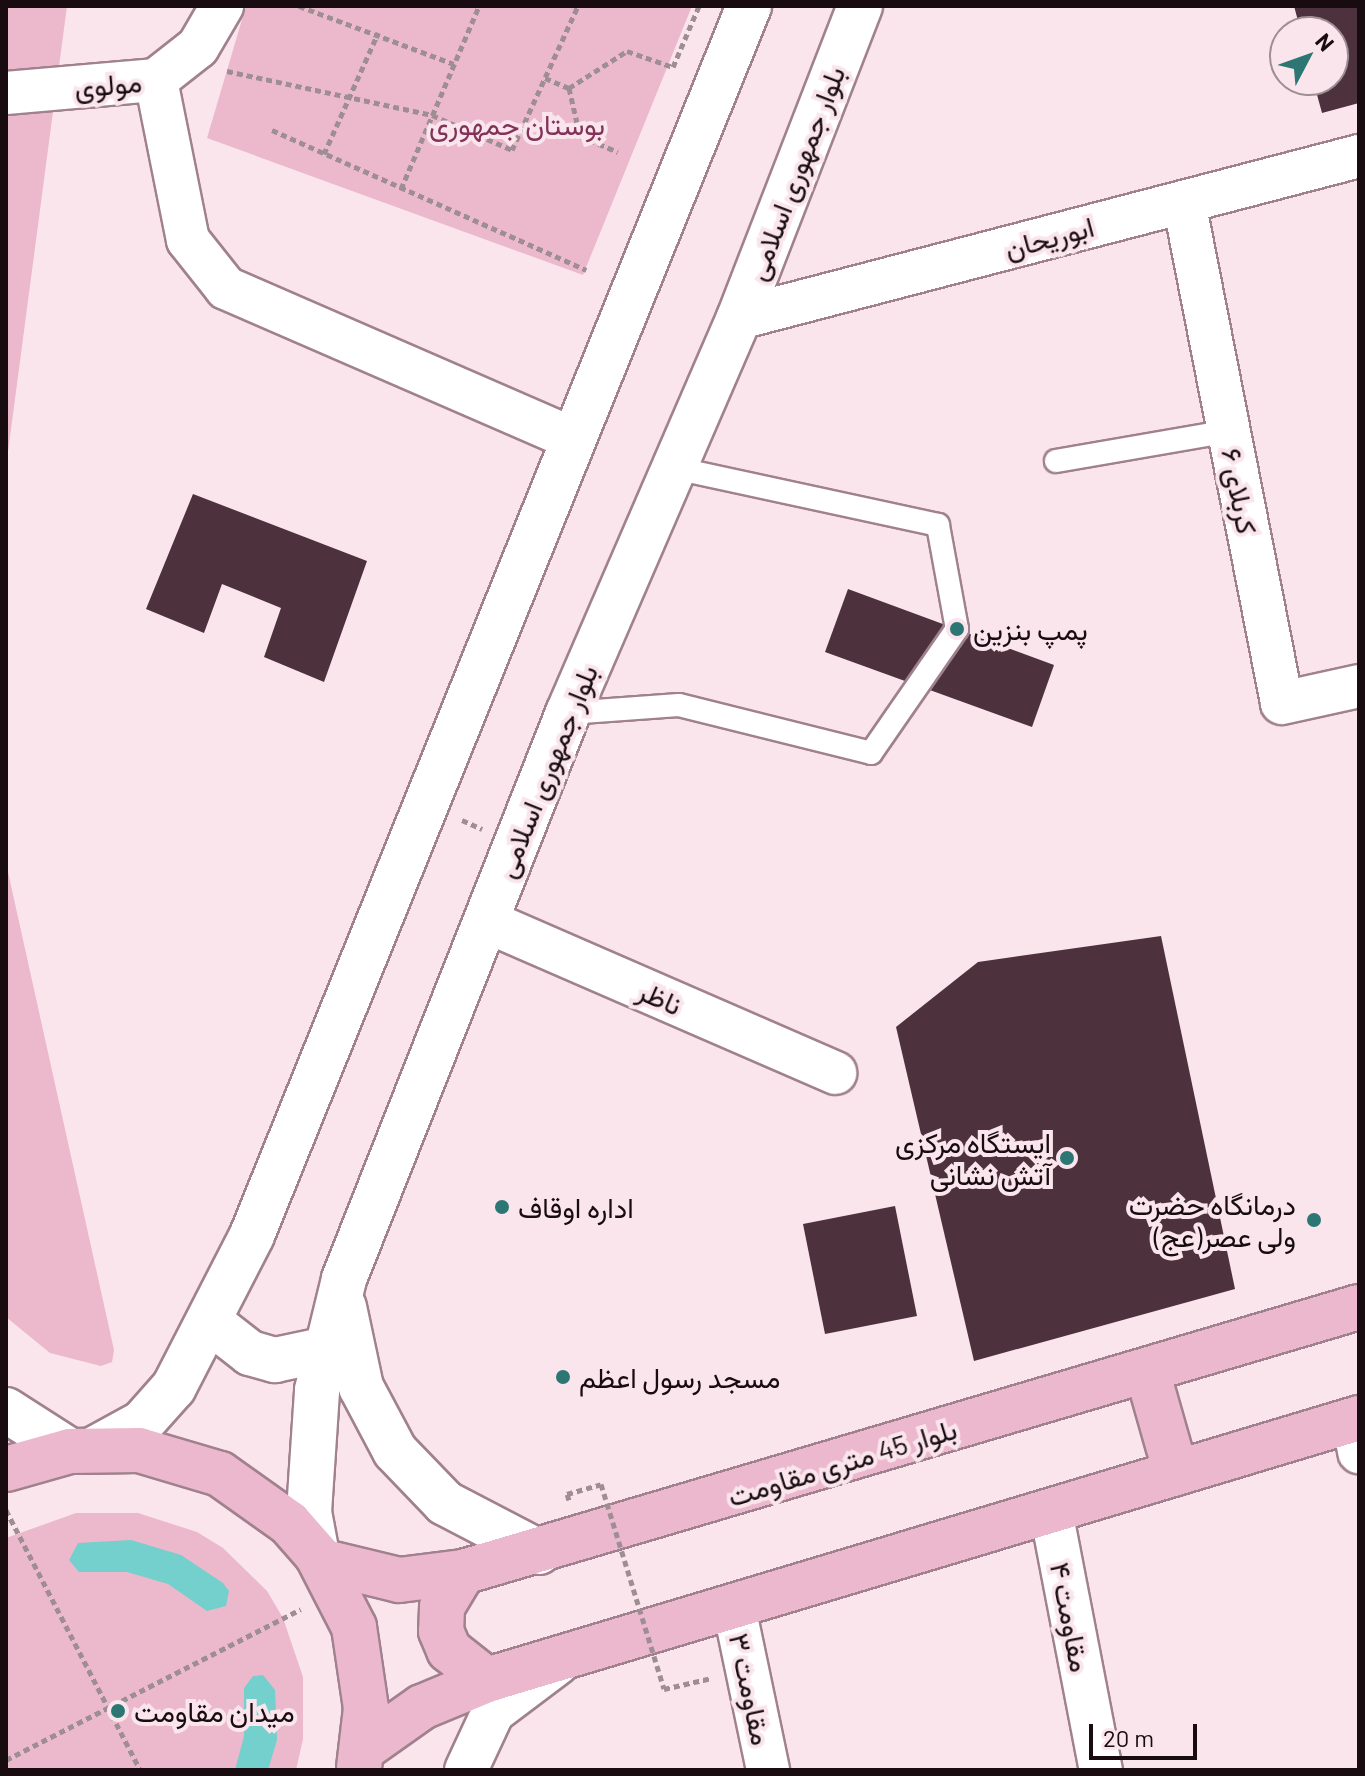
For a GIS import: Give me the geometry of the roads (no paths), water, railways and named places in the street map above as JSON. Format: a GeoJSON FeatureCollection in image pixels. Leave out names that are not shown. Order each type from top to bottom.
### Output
{"type":"FeatureCollection","features":[{"type":"Feature","properties":{"kind":"main road"},"geometry":{"type":"LineString","coordinates":[[6,1469],[83,1449],[142,1423],[166,1396],[209,1321],[252,1235],[749,6]]}},
{"type":"Feature","properties":{"kind":"main road","name":"بلوار جمهوری اسلامی"},"geometry":{"type":"LineString","coordinates":[[325,1569],[310,1470],[327,1349],[344,1279],[568,713],[739,318],[860,6]]}},
{"type":"Feature","properties":{"kind":"main road"},"geometry":{"type":"LineString","coordinates":[[344,1279],[354,1364],[395,1451],[445,1503],[539,1552]]}},
{"type":"Feature","properties":{"kind":"main road","name":"بلوار 45 متری مقاومت"},"geometry":{"type":"LineString","coordinates":[[325,1569],[399,1580],[463,1572],[1359,1307]]}},
{"type":"Feature","properties":{"kind":"main road"},"geometry":{"type":"LineString","coordinates":[[209,1321],[250,1353],[275,1360],[327,1349]]}},
{"type":"Feature","properties":{"kind":"main road"},"geometry":{"type":"LineString","coordinates":[[1147,1371],[1176,1473]]}},
{"type":"Feature","properties":{"kind":"main road"},"geometry":{"type":"LineString","coordinates":[[6,1410],[83,1449],[180,1458],[220,1474],[257,1496],[325,1569],[363,1667],[361,1759]]}},
{"type":"Feature","properties":{"kind":"main road"},"geometry":{"type":"LineString","coordinates":[[361,1759],[422,1707],[487,1680],[1176,1473],[1357,1430]]}},
{"type":"Feature","properties":{"kind":"main road"},"geometry":{"type":"LineString","coordinates":[[463,1572],[442,1607],[441,1631],[455,1657],[487,1680]]}},
{"type":"Feature","properties":{"kind":"street"},"geometry":{"type":"LineString","coordinates":[[222,6],[169,71],[188,240],[226,288],[574,439]]}},
{"type":"Feature","properties":{"kind":"street","name":"مولوی"},"geometry":{"type":"LineString","coordinates":[[6,93],[169,71]]}},
{"type":"Feature","properties":{"kind":"street","name":"ابوریحان"},"geometry":{"type":"LineString","coordinates":[[739,318],[1359,156]]}},
{"type":"Feature","properties":{"kind":"street","name":"کربلای ۶"},"geometry":{"type":"LineString","coordinates":[[1184,202],[1282,703],[1359,686]]}},
{"type":"Feature","properties":{"kind":"street","name":"ناظر"},"geometry":{"type":"LineString","coordinates":[[486,921],[835,1073]]}},
{"type":"Feature","properties":{"kind":"street","name":"مقاومت ۴"},"geometry":{"type":"LineString","coordinates":[[1051,1511],[1101,1770]]}},
{"type":"Feature","properties":{"kind":"street","name":"مقاومت ۳"},"geometry":{"type":"LineString","coordinates":[[734,1607],[768,1770]]}},
{"type":"Feature","properties":{"kind":"street"},"geometry":{"type":"LineString","coordinates":[[466,1770],[493,1712],[567,1658]]}},
{"type":"Feature","properties":{"kind":"lane"},"geometry":{"type":"LineString","coordinates":[[1056,461],[1229,431]]}},
{"type":"Feature","properties":{"kind":"lane"},"geometry":{"type":"LineString","coordinates":[[568,713],[679,705],[871,753],[957,629],[938,525],[675,468]]}},
{"type":"Feature","properties":{"kind":"water"},"geometry":{"type":"Polygon","coordinates":[[[131,1540],[181,1555],[223,1583],[229,1591],[226,1606],[207,1611],[168,1584],[127,1572],[79,1572],[69,1560],[78,1543],[131,1540]]]}},
{"type":"Feature","properties":{"kind":"water"},"geometry":{"type":"Polygon","coordinates":[[[263,1675],[275,1690],[277,1740],[268,1770],[235,1770],[244,1736],[244,1688],[253,1676],[263,1675]]]}},
{"type":"Feature","properties":{"kind":"place","name":"پمپ بنزین"},"geometry":{"type":"Point","coordinates":[957,629]}},
{"type":"Feature","properties":{"kind":"place","name":"ایستگاه مرکزی آتش نشانی"},"geometry":{"type":"Point","coordinates":[1067,1158]}},
{"type":"Feature","properties":{"kind":"place","name":"اداره اوقاف"},"geometry":{"type":"Point","coordinates":[502,1207]}},
{"type":"Feature","properties":{"kind":"place","name":"درمانگاه حضرت ولی عصر(عج)"},"geometry":{"type":"Point","coordinates":[1314,1220]}},
{"type":"Feature","properties":{"kind":"place","name":"مسجد رسول اعظم"},"geometry":{"type":"Point","coordinates":[563,1377]}},
{"type":"Feature","properties":{"kind":"place","name":"میدان مقاومت"},"geometry":{"type":"Point","coordinates":[118,1711]}},
{"type":"Feature","properties":{"kind":"park label","name":"بوستان جمهوری"},"geometry":{"type":"Point","coordinates":[517,124]}}]}
